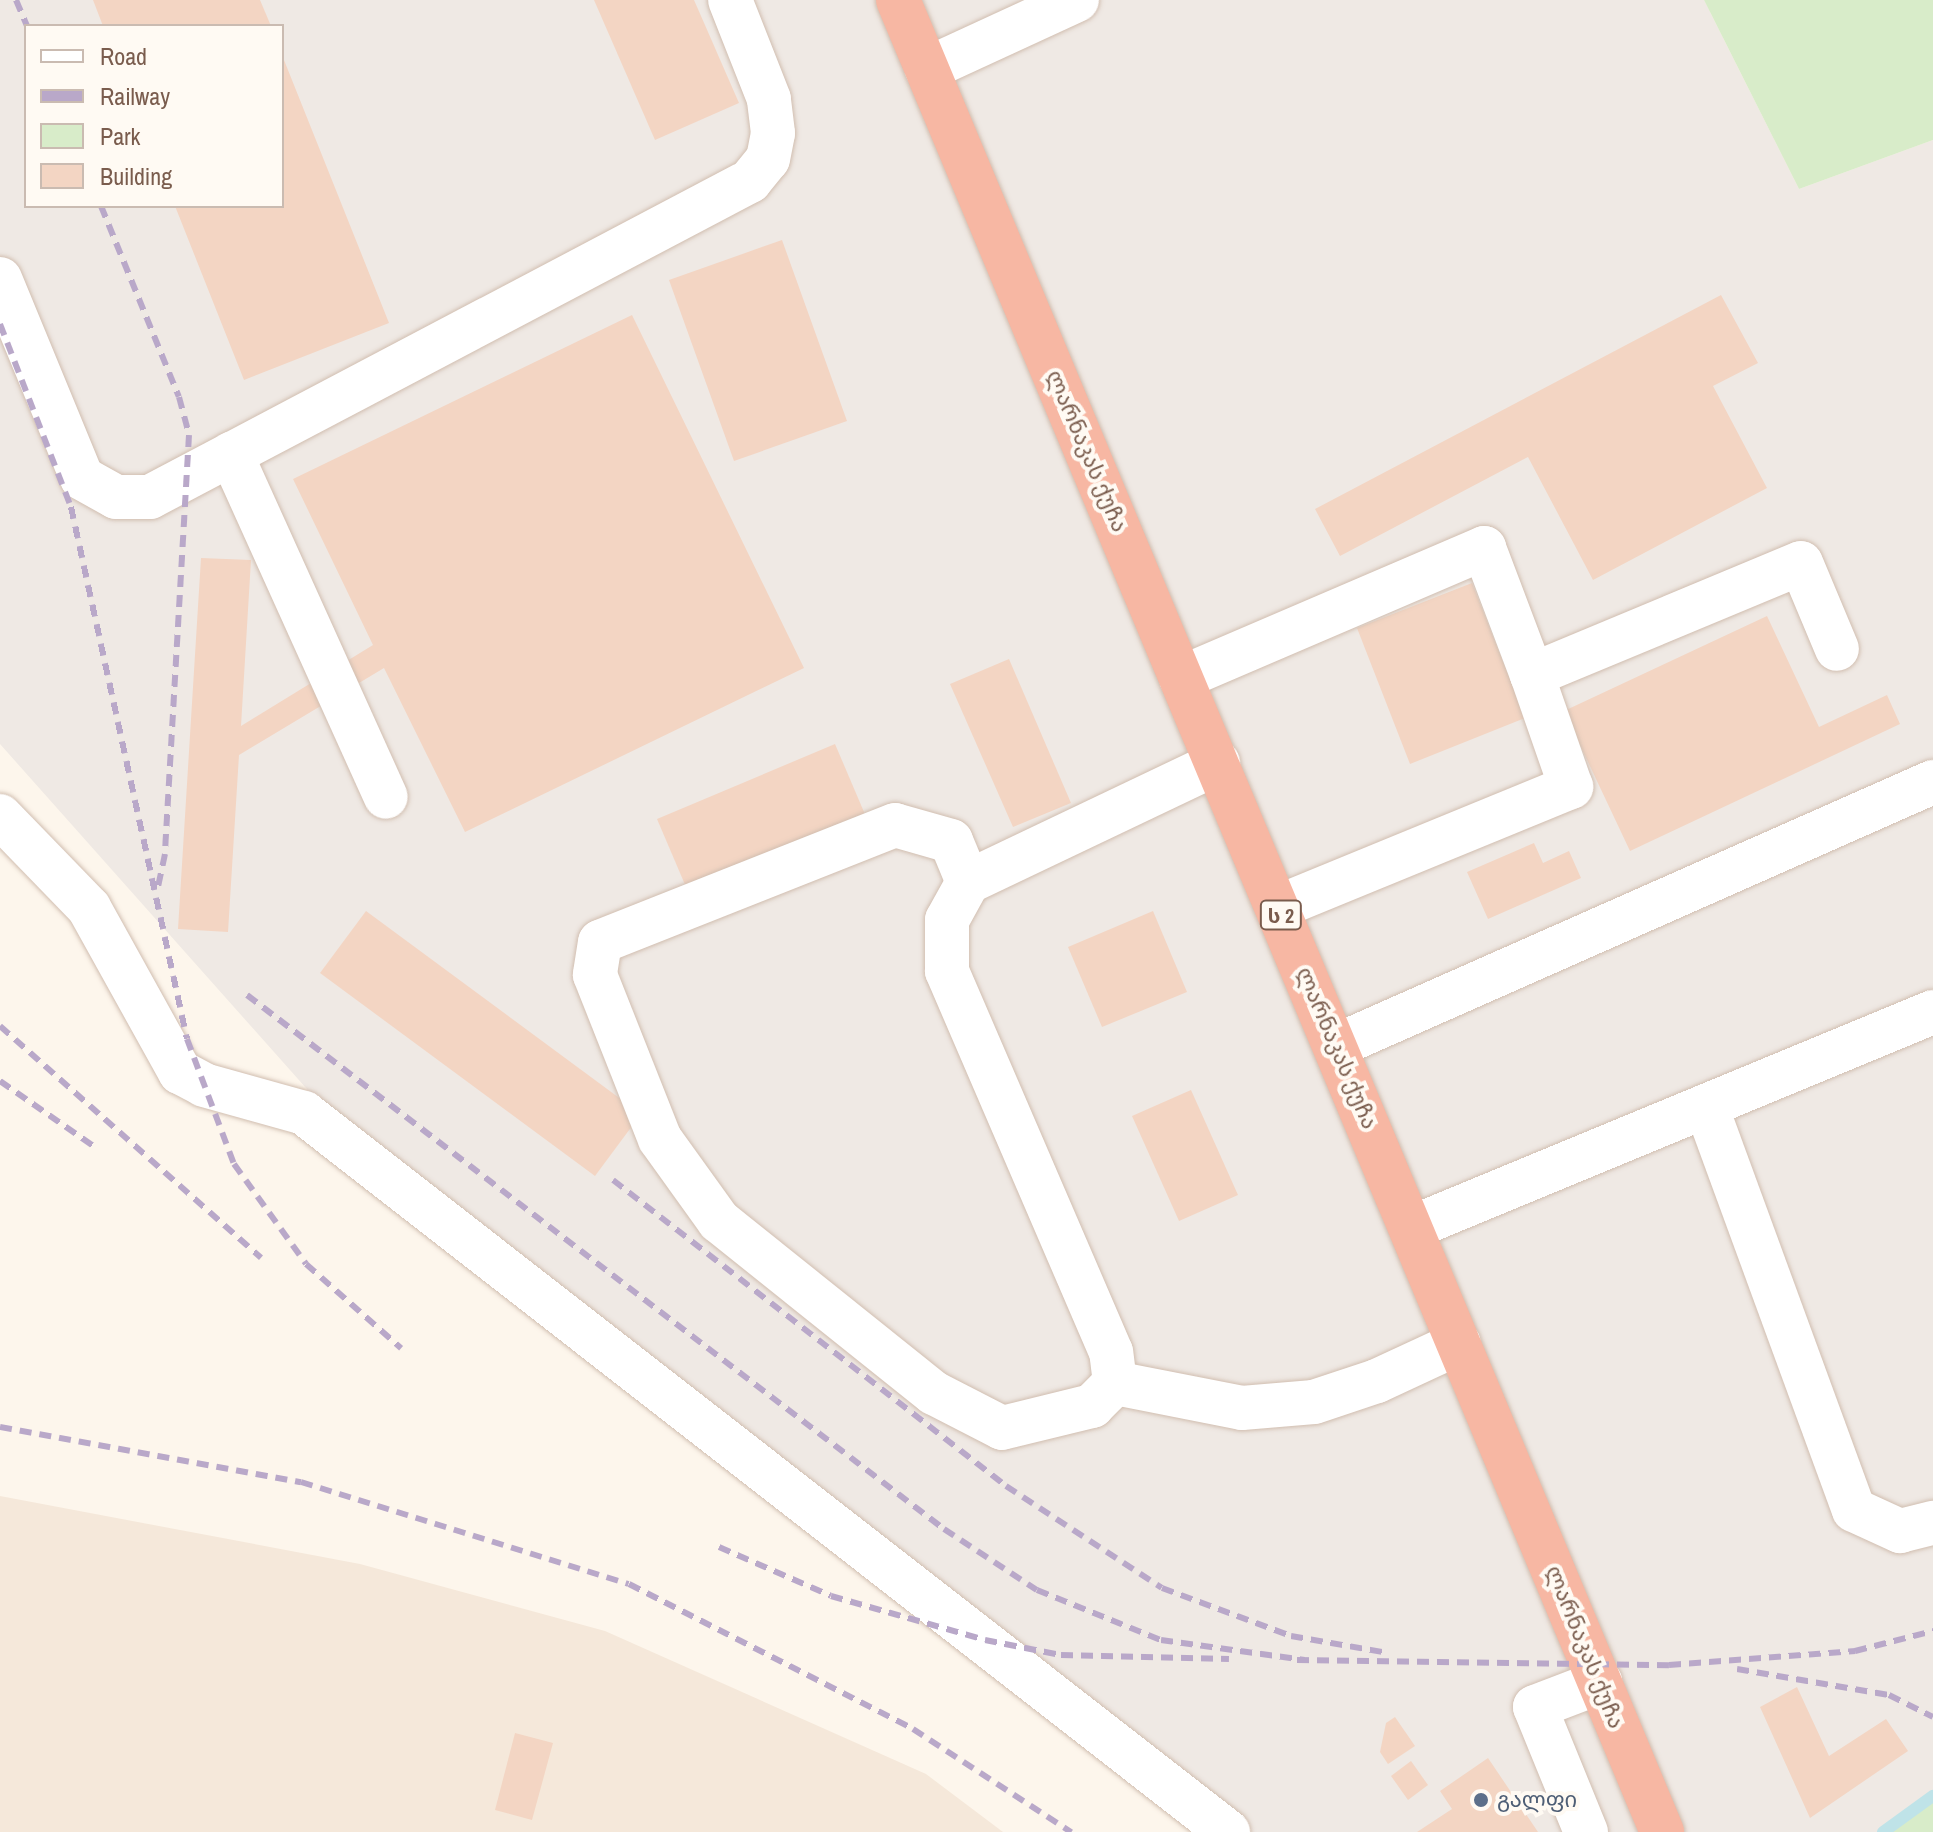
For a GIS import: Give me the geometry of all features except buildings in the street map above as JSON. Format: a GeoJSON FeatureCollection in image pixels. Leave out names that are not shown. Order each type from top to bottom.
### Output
{"type":"FeatureCollection","features":[{"type":"Feature","properties":{"kind":"highway","name":"ლარნაკას ქუჩა"},"geometry":{"type":"LineString","coordinates":[[898,0],[1662,1832]]}},
{"type":"Feature","properties":{"kind":"street"},"geometry":{"type":"LineString","coordinates":[[0,279],[82,478],[116,497],[150,497],[750,181],[768,159],[773,133],[769,99],[730,0]]}},
{"type":"Feature","properties":{"kind":"street"},"geometry":{"type":"LineString","coordinates":[[927,69],[1077,0]]}},
{"type":"Feature","properties":{"kind":"street"},"geometry":{"type":"LineString","coordinates":[[231,454],[386,797]]}},
{"type":"Feature","properties":{"kind":"street"},"geometry":{"type":"LineString","coordinates":[[1181,678],[1484,548],[1571,787],[1278,907]]}},
{"type":"Feature","properties":{"kind":"street"},"geometry":{"type":"LineString","coordinates":[[1532,675],[1801,563],[1837,649]]}},
{"type":"Feature","properties":{"kind":"street"},"geometry":{"type":"LineString","coordinates":[[1115,1383],[1111,1352],[947,971],[947,920],[968,882],[1218,763]]}},
{"type":"Feature","properties":{"kind":"street"},"geometry":{"type":"LineString","coordinates":[[1336,1046],[1933,782]]}},
{"type":"Feature","properties":{"kind":"street"},"geometry":{"type":"LineString","coordinates":[[0,816],[89,908],[180,1072],[204,1085],[304,1113],[1228,1832]]}},
{"type":"Feature","properties":{"kind":"street"},"geometry":{"type":"LineString","coordinates":[[968,882],[951,841],[895,825],[600,942],[595,975],[660,1139],[719,1221],[934,1393],[1002,1428],[1092,1406],[1115,1383]]}},
{"type":"Feature","properties":{"kind":"street"},"geometry":{"type":"LineString","coordinates":[[1411,1228],[1933,1012]]}},
{"type":"Feature","properties":{"kind":"street"},"geometry":{"type":"LineString","coordinates":[[1706,1106],[1854,1510],[1900,1531],[1933,1523]]}},
{"type":"Feature","properties":{"kind":"street"},"geometry":{"type":"LineString","coordinates":[[1115,1383],[1242,1408],[1314,1402],[1377,1381],[1459,1343]]}},
{"type":"Feature","properties":{"kind":"street"},"geometry":{"type":"LineString","coordinates":[[1586,1832],[1535,1707],[1600,1682]]}},
{"type":"Feature","properties":{"kind":"shaded area"},"geometry":{"type":"Polygon","coordinates":[[[0,0],[1704,0],[1799,189],[1933,140],[1933,1796],[1883,1832],[1227,1832],[386,1178],[0,744],[0,0]]]}},
{"type":"Feature","properties":{"kind":"shaded area"},"geometry":{"type":"Polygon","coordinates":[[[0,1496],[360,1564],[605,1631],[926,1774],[1003,1832],[0,1832],[0,1496]]]}},
{"type":"Feature","properties":{"kind":"green space"},"geometry":{"type":"Polygon","coordinates":[[[1704,0],[1933,0],[1933,140],[1799,189],[1704,0]]]}},
{"type":"Feature","properties":{"kind":"green space"},"geometry":{"type":"Polygon","coordinates":[[[1933,1796],[1933,1832],[1883,1832],[1933,1796]]]}},
{"type":"Feature","properties":{"kind":"waterway"},"geometry":{"type":"LineString","coordinates":[[1883,1832],[1933,1796]]}},
{"type":"Feature","properties":{"kind":"railway"},"geometry":{"type":"LineString","coordinates":[[16,0],[26,24]]}},
{"type":"Feature","properties":{"kind":"railway"},"geometry":{"type":"LineString","coordinates":[[102,208],[179,397],[189,435],[165,854],[158,888]]}},
{"type":"Feature","properties":{"kind":"railway"},"geometry":{"type":"LineString","coordinates":[[0,324],[71,507],[187,1039],[234,1164],[306,1264],[401,1348]]}},
{"type":"Feature","properties":{"kind":"railway"},"geometry":{"type":"LineString","coordinates":[[247,995],[944,1529],[1037,1590],[1161,1640],[1305,1660]]}},
{"type":"Feature","properties":{"kind":"railway"},"geometry":{"type":"LineString","coordinates":[[0,1026],[261,1258]]}},
{"type":"Feature","properties":{"kind":"railway"},"geometry":{"type":"LineString","coordinates":[[0,1081],[98,1149]]}},
{"type":"Feature","properties":{"kind":"railway"},"geometry":{"type":"LineString","coordinates":[[613,1180],[1006,1486],[1162,1588],[1291,1636],[1388,1653]]}},
{"type":"Feature","properties":{"kind":"railway"},"geometry":{"type":"LineString","coordinates":[[0,1427],[301,1482],[629,1584],[913,1729],[1071,1832]]}},
{"type":"Feature","properties":{"kind":"railway"},"geometry":{"type":"LineString","coordinates":[[719,1547],[831,1596],[985,1640],[1061,1655],[1229,1659]]}},
{"type":"Feature","properties":{"kind":"railway"},"geometry":{"type":"LineString","coordinates":[[1297,1660],[1669,1665],[1855,1651],[1933,1631]]}},
{"type":"Feature","properties":{"kind":"railway"},"geometry":{"type":"LineString","coordinates":[[1737,1669],[1889,1695],[1933,1717]]}},
{"type":"Feature","properties":{"kind":"place","name":"გალფი"},"geometry":{"type":"Point","coordinates":[1481,1800]}}]}
